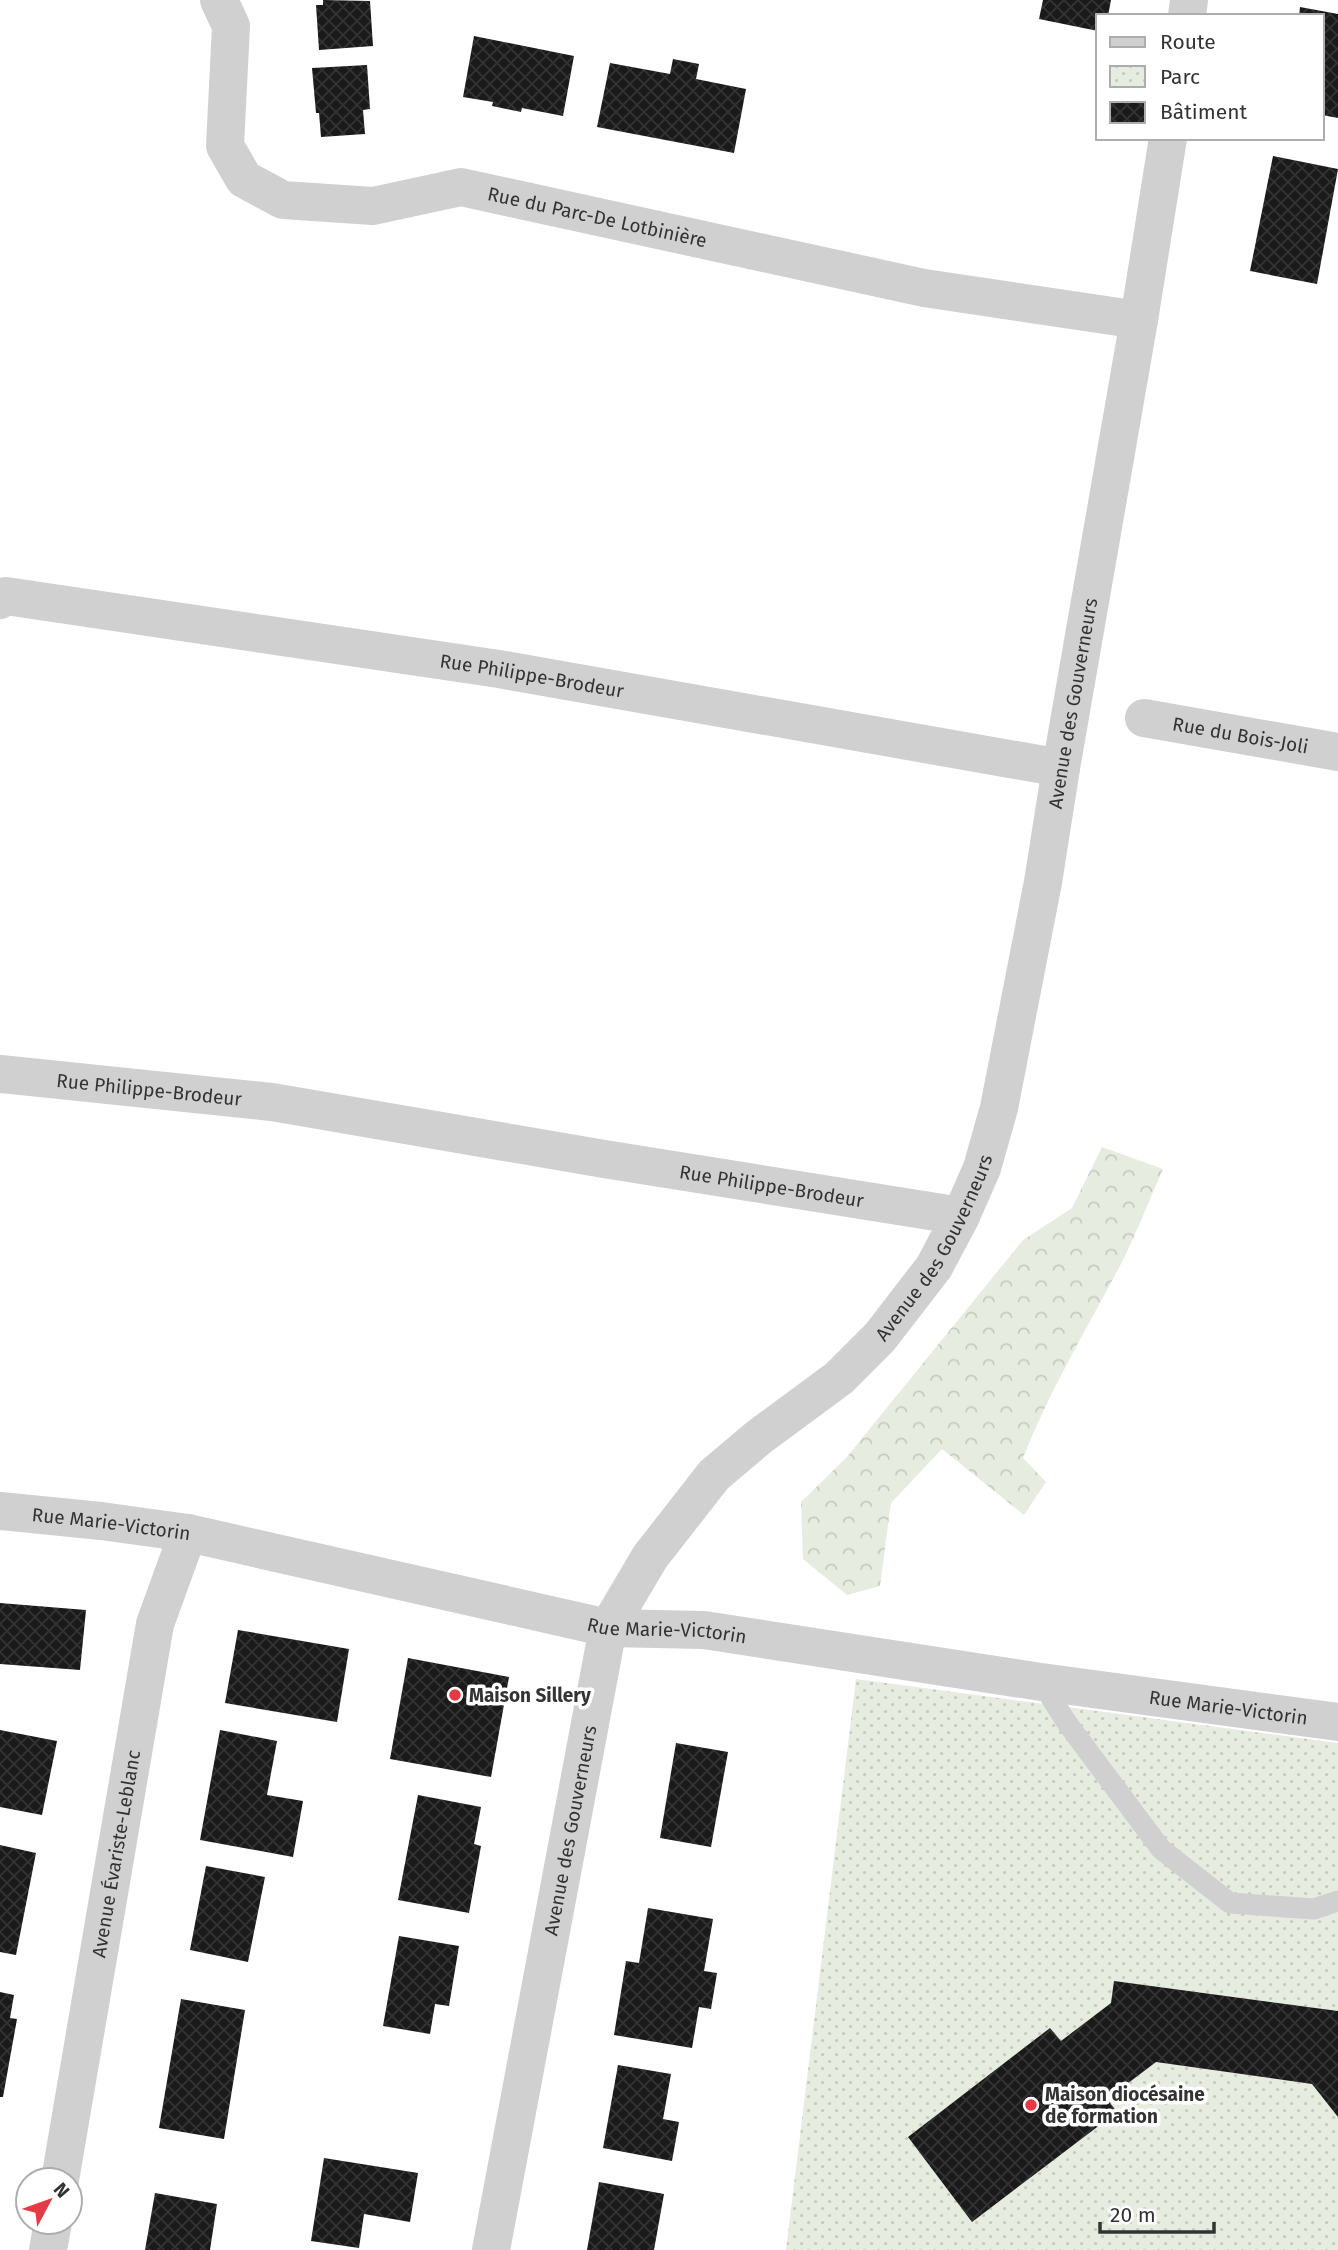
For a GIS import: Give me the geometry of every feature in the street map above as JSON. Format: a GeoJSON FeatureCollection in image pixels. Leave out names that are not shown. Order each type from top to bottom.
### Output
{"type":"FeatureCollection","features":[{"type":"Feature","properties":{"kind":"street","name":"Rue du Parc-De Lotbinière"},"geometry":{"type":"LineString","coordinates":[[219,0],[230,26],[225,146],[244,179],[283,200],[373,206],[461,187],[924,288],[1139,320]]}},
{"type":"Feature","properties":{"kind":"street","name":"Avenue des Gouverneurs"},"geometry":{"type":"LineString","coordinates":[[491,2250],[608,1628],[650,1558],[714,1475],[759,1437],[839,1378],[880,1337],[934,1267],[982,1168],[999,1108],[1043,882],[1168,140]]}},
{"type":"Feature","properties":{"kind":"street","name":"Rue Philippe-Brodeur"},"geometry":{"type":"LineString","coordinates":[[0,600],[6,596],[499,669],[1061,768]]}},
{"type":"Feature","properties":{"kind":"street","name":"Rue du Bois-Joli"},"geometry":{"type":"LineString","coordinates":[[1144,718],[1338,752]]}},
{"type":"Feature","properties":{"kind":"street","name":"Rue Philippe-Brodeur"},"geometry":{"type":"LineString","coordinates":[[0,1074],[272,1101],[604,1160],[961,1216]]}},
{"type":"Feature","properties":{"kind":"street","name":"Rue Marie-Victorin"},"geometry":{"type":"LineString","coordinates":[[0,1511],[188,1533],[608,1628],[704,1630],[1041,1682],[1338,1723]]}},
{"type":"Feature","properties":{"kind":"street","name":"Avenue Évariste-Leblanc"},"geometry":{"type":"LineString","coordinates":[[62,2166],[155,1623],[188,1533]]}},
{"type":"Feature","properties":{"kind":"lane"},"geometry":{"type":"LineString","coordinates":[[1041,1682],[1067,1723],[1161,1849],[1230,1903],[1314,1909],[1338,1901]]}},
{"type":"Feature","properties":{"kind":"green space"},"geometry":{"type":"Polygon","coordinates":[[[1102,1147],[1163,1169],[1127,1251],[1057,1383],[1023,1458],[1046,1482],[1024,1515],[942,1449],[891,1503],[880,1586],[847,1595],[803,1559],[801,1502],[846,1458],[1023,1240],[1072,1208],[1102,1147]]]}},
{"type":"Feature","properties":{"kind":"green space"},"geometry":{"type":"Polygon","coordinates":[[[856,1679],[1338,1743],[1338,2250],[786,2250],[856,1679]]]}},
{"type":"Feature","properties":{"kind":"building"},"geometry":{"type":"Polygon","coordinates":[[[323,0],[370,1],[373,46],[319,50],[316,5],[323,5],[323,0]]]}},
{"type":"Feature","properties":{"kind":"building"},"geometry":{"type":"Polygon","coordinates":[[[1043,0],[1111,0],[1108,14],[1096,14],[1096,31],[1039,19],[1043,0]]]}},
{"type":"Feature","properties":{"kind":"building"},"geometry":{"type":"Polygon","coordinates":[[[1300,7],[1338,14],[1338,118],[1324,115],[1324,14],[1299,14],[1300,7]]]}},
{"type":"Feature","properties":{"kind":"building"},"geometry":{"type":"Polygon","coordinates":[[[474,36],[574,56],[563,116],[522,108],[521,112],[492,106],[493,102],[463,97],[474,36]]]}},
{"type":"Feature","properties":{"kind":"building"},"geometry":{"type":"Polygon","coordinates":[[[673,59],[699,64],[696,79],[746,89],[734,153],[597,127],[610,63],[670,74],[673,59]]]}},
{"type":"Feature","properties":{"kind":"building"},"geometry":{"type":"Polygon","coordinates":[[[367,65],[370,109],[363,110],[365,134],[321,137],[312,68],[367,65]]]}},
{"type":"Feature","properties":{"kind":"building"},"geometry":{"type":"Polygon","coordinates":[[[1273,156],[1338,169],[1317,284],[1250,271],[1273,156]]]}},
{"type":"Feature","properties":{"kind":"building"},"geometry":{"type":"Polygon","coordinates":[[[0,1603],[86,1610],[80,1670],[0,1664],[0,1603]]]}},
{"type":"Feature","properties":{"kind":"building"},"geometry":{"type":"Polygon","coordinates":[[[238,1630],[349,1649],[337,1722],[225,1703],[238,1630]]]}},
{"type":"Feature","properties":{"kind":"building"},"geometry":{"type":"Polygon","coordinates":[[[408,1658],[509,1677],[491,1777],[390,1759],[408,1658]]]}},
{"type":"Feature","properties":{"kind":"building"},"geometry":{"type":"Polygon","coordinates":[[[0,1730],[57,1741],[42,1815],[0,1807],[0,1730]]]}},
{"type":"Feature","properties":{"kind":"building"},"geometry":{"type":"Polygon","coordinates":[[[220,1730],[277,1741],[267,1795],[303,1801],[293,1857],[200,1840],[220,1730]]]}},
{"type":"Feature","properties":{"kind":"building"},"geometry":{"type":"Polygon","coordinates":[[[676,1743],[728,1752],[711,1847],[660,1838],[676,1743]]]}},
{"type":"Feature","properties":{"kind":"building"},"geometry":{"type":"Polygon","coordinates":[[[418,1795],[481,1807],[474,1844],[481,1846],[469,1913],[398,1900],[418,1795]]]}},
{"type":"Feature","properties":{"kind":"building"},"geometry":{"type":"Polygon","coordinates":[[[0,1845],[36,1853],[16,1955],[0,1952],[0,1845]]]}},
{"type":"Feature","properties":{"kind":"building"},"geometry":{"type":"Polygon","coordinates":[[[206,1866],[265,1877],[248,1962],[190,1950],[206,1866]]]}},
{"type":"Feature","properties":{"kind":"building"},"geometry":{"type":"Polygon","coordinates":[[[648,1908],[713,1919],[704,1971],[717,1973],[711,2009],[699,2007],[692,2048],[614,2035],[626,1961],[639,1963],[648,1908]]]}},
{"type":"Feature","properties":{"kind":"building"},"geometry":{"type":"Polygon","coordinates":[[[399,1936],[459,1946],[449,2006],[435,2004],[430,2034],[383,2026],[399,1936]]]}},
{"type":"Feature","properties":{"kind":"building","name":"Maison diocésaine de formation"},"geometry":{"type":"Polygon","coordinates":[[[1114,1981],[1338,2011],[1338,2117],[1312,2084],[1156,2062],[1107,2099],[1117,2112],[972,2222],[908,2137],[1050,2028],[1061,2041],[1111,2003],[1114,1981]]]}},
{"type":"Feature","properties":{"kind":"building"},"geometry":{"type":"Polygon","coordinates":[[[0,1992],[14,1995],[10,2018],[17,2019],[3,2097],[0,2097],[0,1992]]]}},
{"type":"Feature","properties":{"kind":"building"},"geometry":{"type":"Polygon","coordinates":[[[181,1999],[245,2010],[224,2139],[159,2128],[181,1999]]]}},
{"type":"Feature","properties":{"kind":"building"},"geometry":{"type":"Polygon","coordinates":[[[618,2065],[671,2074],[663,2119],[679,2122],[672,2161],[603,2148],[618,2065]]]}},
{"type":"Feature","properties":{"kind":"building"},"geometry":{"type":"Polygon","coordinates":[[[324,2158],[418,2173],[410,2222],[364,2214],[359,2248],[311,2241],[324,2158]]]}},
{"type":"Feature","properties":{"kind":"building"},"geometry":{"type":"Polygon","coordinates":[[[599,2182],[664,2194],[654,2250],[587,2250],[599,2182]]]}},
{"type":"Feature","properties":{"kind":"building"},"geometry":{"type":"Polygon","coordinates":[[[155,2193],[217,2204],[210,2250],[145,2250],[155,2193]]]}},
{"type":"Feature","properties":{"kind":"place","name":"Maison Sillery"},"geometry":{"type":"Point","coordinates":[455,1695]}},
{"type":"Feature","properties":{"kind":"place","name":"Maison diocésaine de formation"},"geometry":{"type":"Point","coordinates":[1031,2105]}}]}
